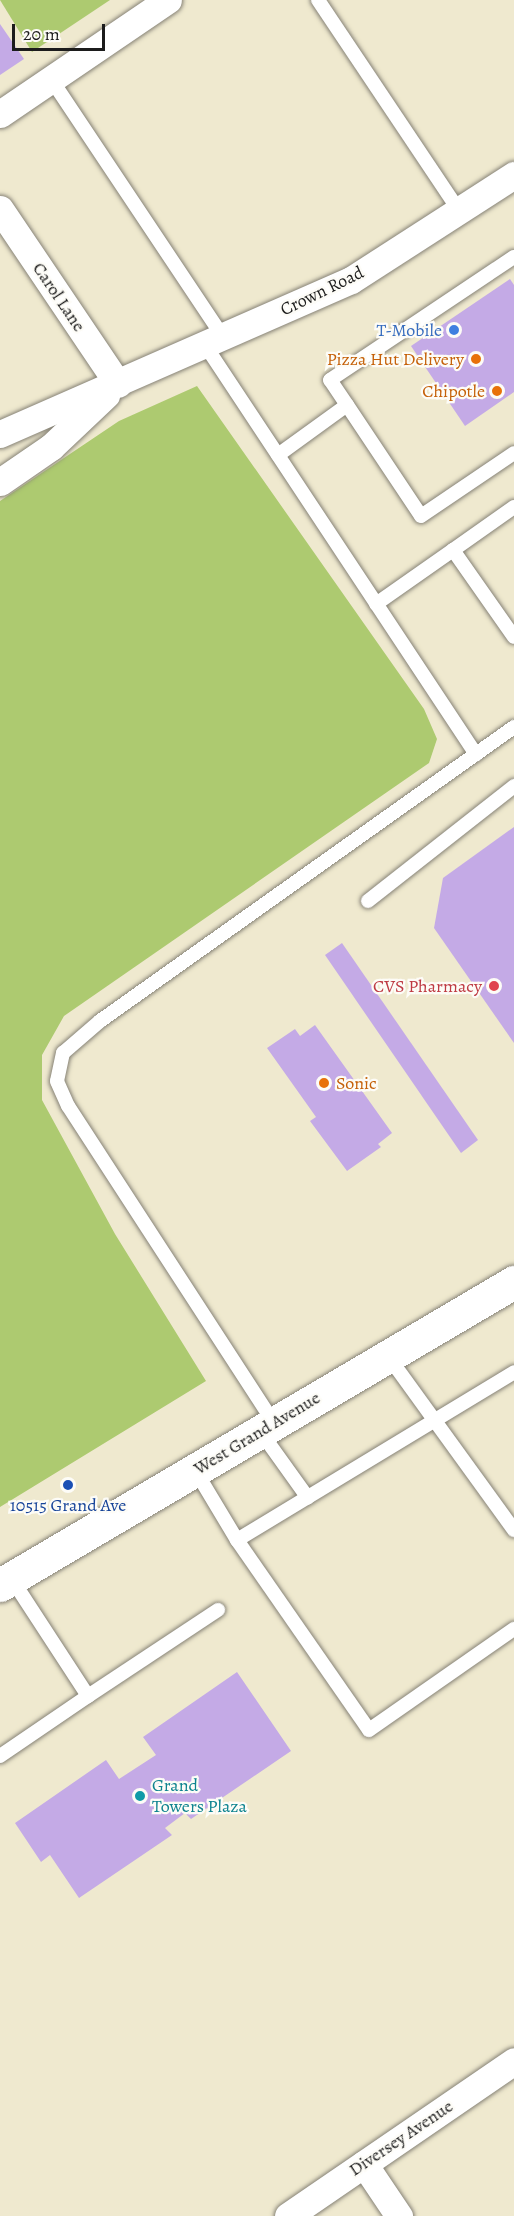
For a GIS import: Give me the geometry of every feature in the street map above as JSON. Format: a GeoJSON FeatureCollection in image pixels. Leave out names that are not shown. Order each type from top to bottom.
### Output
{"type":"FeatureCollection","features":[{"type":"Feature","properties":{"kind":"main road","name":"West Grand Avenue"},"geometry":{"type":"LineString","coordinates":[[5,1582],[514,1282]]}},
{"type":"Feature","properties":{"kind":"street"},"geometry":{"type":"LineString","coordinates":[[0,114],[168,0]]}},
{"type":"Feature","properties":{"kind":"street","name":"Crown Road"},"geometry":{"type":"LineString","coordinates":[[0,434],[351,280],[514,175]]}},
{"type":"Feature","properties":{"kind":"street","name":"Carol Lane"},"geometry":{"type":"LineString","coordinates":[[0,209],[118,384]]}},
{"type":"Feature","properties":{"kind":"street","name":"Crown Road"},"geometry":{"type":"LineString","coordinates":[[0,482],[51,447],[118,384]]}},
{"type":"Feature","properties":{"kind":"street","name":"Diversey Avenue"},"geometry":{"type":"LineString","coordinates":[[288,2216],[514,2061]]}},
{"type":"Feature","properties":{"kind":"street"},"geometry":{"type":"LineString","coordinates":[[364,2164],[399,2216]]}},
{"type":"Feature","properties":{"kind":"lane"},"geometry":{"type":"LineString","coordinates":[[318,0],[459,211]]}},
{"type":"Feature","properties":{"kind":"lane"},"geometry":{"type":"LineString","coordinates":[[51,79],[214,341],[278,455],[476,754]]}},
{"type":"Feature","properties":{"kind":"lane"},"geometry":{"type":"LineString","coordinates":[[514,257],[330,380],[421,516],[514,453]]}},
{"type":"Feature","properties":{"kind":"lane"},"geometry":{"type":"LineString","coordinates":[[278,455],[347,405]]}},
{"type":"Feature","properties":{"kind":"lane"},"geometry":{"type":"LineString","coordinates":[[376,604],[514,507]]}},
{"type":"Feature","properties":{"kind":"lane"},"geometry":{"type":"LineString","coordinates":[[453,550],[514,637]]}},
{"type":"Feature","properties":{"kind":"lane"},"geometry":{"type":"LineString","coordinates":[[308,1498],[267,1427],[68,1106],[57,1082],[63,1053],[100,1021],[514,728]]}},
{"type":"Feature","properties":{"kind":"lane"},"geometry":{"type":"LineString","coordinates":[[368,901],[514,786]]}},
{"type":"Feature","properties":{"kind":"lane"},"geometry":{"type":"LineString","coordinates":[[388,1356],[514,1530]]}},
{"type":"Feature","properties":{"kind":"lane"},"geometry":{"type":"LineString","coordinates":[[237,1540],[514,1372]]}},
{"type":"Feature","properties":{"kind":"lane"},"geometry":{"type":"LineString","coordinates":[[195,1470],[237,1540],[369,1730],[514,1629]]}},
{"type":"Feature","properties":{"kind":"lane"},"geometry":{"type":"LineString","coordinates":[[5,1582],[88,1695]]}},
{"type":"Feature","properties":{"kind":"lane"},"geometry":{"type":"LineString","coordinates":[[0,1756],[218,1610]]}},
{"type":"Feature","properties":{"kind":"green space"},"geometry":{"type":"Polygon","coordinates":[[[0,0],[110,0],[32,52],[0,0]]]}},
{"type":"Feature","properties":{"kind":"green space"},"geometry":{"type":"Polygon","coordinates":[[[197,386],[424,709],[437,739],[429,763],[64,1016],[42,1055],[42,1100],[115,1234],[206,1381],[0,1507],[0,501],[119,421],[197,386]]]}},
{"type":"Feature","properties":{"kind":"building"},"geometry":{"type":"Polygon","coordinates":[[[0,24],[24,59],[0,75],[0,24]]]}},
{"type":"Feature","properties":{"kind":"building"},"geometry":{"type":"Polygon","coordinates":[[[510,279],[514,285],[514,392],[465,426],[411,346],[510,279]]]}},
{"type":"Feature","properties":{"kind":"building","name":"CVS Pharmacy"},"geometry":{"type":"Polygon","coordinates":[[[514,827],[514,1043],[434,928],[443,878],[514,827]]]}},
{"type":"Feature","properties":{"kind":"building"},"geometry":{"type":"Polygon","coordinates":[[[342,943],[478,1140],[461,1153],[325,955],[342,943]]]}},
{"type":"Feature","properties":{"kind":"building","name":"Sonic"},"geometry":{"type":"Polygon","coordinates":[[[315,1025],[392,1133],[378,1144],[381,1147],[347,1171],[310,1121],[316,1117],[267,1048],[295,1029],[300,1036],[315,1025]]]}},
{"type":"Feature","properties":{"kind":"building","name":"Grand Towers Plaza"},"geometry":{"type":"Polygon","coordinates":[[[237,1672],[291,1751],[191,1819],[185,1813],[165,1828],[172,1835],[79,1898],[50,1855],[41,1862],[15,1823],[106,1760],[119,1779],[156,1755],[143,1737],[237,1672]]]}},
{"type":"Feature","properties":{"kind":"place","name":"T-Mobile"},"geometry":{"type":"Point","coordinates":[454,330]}},
{"type":"Feature","properties":{"kind":"place","name":"Pizza Hut Delivery"},"geometry":{"type":"Point","coordinates":[476,359]}},
{"type":"Feature","properties":{"kind":"place","name":"Chipotle"},"geometry":{"type":"Point","coordinates":[497,391]}},
{"type":"Feature","properties":{"kind":"place","name":"CVS Pharmacy"},"geometry":{"type":"Point","coordinates":[494,986]}},
{"type":"Feature","properties":{"kind":"place","name":"Sonic"},"geometry":{"type":"Point","coordinates":[324,1083]}},
{"type":"Feature","properties":{"kind":"place","name":"10515 Grand Ave"},"geometry":{"type":"Point","coordinates":[68,1485]}},
{"type":"Feature","properties":{"kind":"place","name":"Grand Towers Plaza"},"geometry":{"type":"Point","coordinates":[140,1796]}}]}
